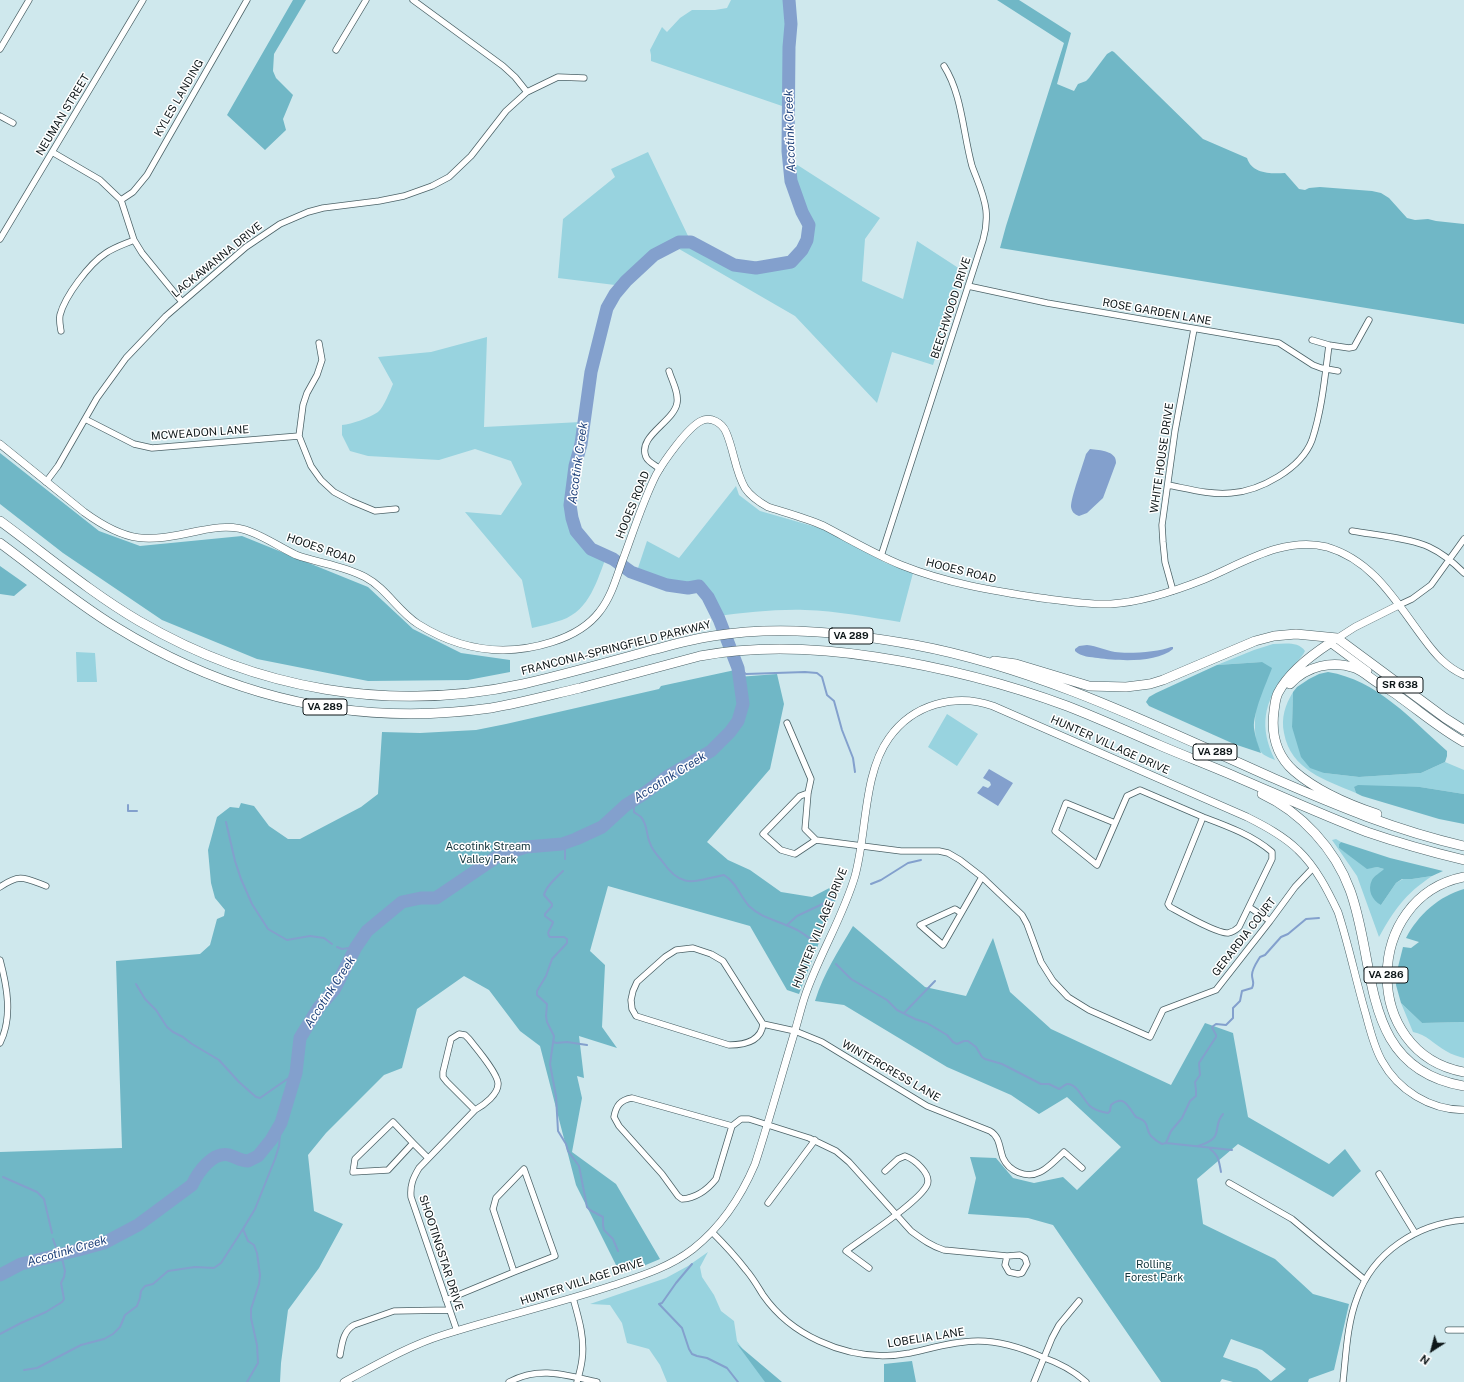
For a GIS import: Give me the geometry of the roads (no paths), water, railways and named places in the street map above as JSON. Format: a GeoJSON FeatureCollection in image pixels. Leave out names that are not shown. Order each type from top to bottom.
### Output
{"type":"FeatureCollection","features":[{"type":"Feature","properties":{"kind":"main road","name":"FRANCONIA-SPRINGFIELD PARKWAY"},"geometry":{"type":"LineString","coordinates":[[0,520],[115,606],[171,639],[207,656],[280,680],[318,688],[363,694],[395,696],[441,695],[473,692],[530,682],[684,642],[722,635],[766,631],[813,632],[864,637],[914,645],[967,657],[1036,678],[1083,696],[1363,815],[1399,828],[1464,845]]}},
{"type":"Feature","properties":{"kind":"main road","name":"VA 289"},"geometry":{"type":"LineString","coordinates":[[0,543],[104,620],[160,653],[196,670],[234,685],[271,696],[310,705],[388,714],[467,711],[493,708],[531,700],[724,652],[767,648],[843,652],[945,669],[995,682],[1044,698],[1092,716],[1368,832],[1418,848],[1464,860]]}},
{"type":"Feature","properties":{"kind":"main road"},"geometry":{"type":"LineString","coordinates":[[967,657],[1016,664],[1089,686],[1114,687],[1150,684],[1163,680],[1255,641],[1274,636],[1296,634],[1333,641]]}},
{"type":"Feature","properties":{"kind":"main road"},"geometry":{"type":"LineString","coordinates":[[1333,641],[1312,655],[1287,680],[1276,698],[1273,724],[1275,743],[1284,761],[1301,776],[1330,793],[1373,813],[1440,834],[1464,845]]}},
{"type":"Feature","properties":{"kind":"main road","name":"SR 638"},"geometry":{"type":"LineString","coordinates":[[1333,641],[1444,718],[1464,730]]}},
{"type":"Feature","properties":{"kind":"main road"},"geometry":{"type":"LineString","coordinates":[[1274,711],[1283,693],[1295,678],[1314,668],[1328,665],[1343,665],[1355,668],[1399,696]]}},
{"type":"Feature","properties":{"kind":"main road","name":"SR 638"},"geometry":{"type":"LineString","coordinates":[[1399,696],[1440,727],[1464,742]]}},
{"type":"Feature","properties":{"kind":"main road"},"geometry":{"type":"LineString","coordinates":[[1161,746],[1208,771],[1272,799],[1293,813],[1316,836],[1334,860],[1350,890],[1359,921],[1378,1012],[1389,1036],[1398,1050],[1416,1067],[1438,1079],[1464,1086]]}},
{"type":"Feature","properties":{"kind":"main road","name":"VA 286"},"geometry":{"type":"LineString","coordinates":[[1464,877],[1433,889],[1412,908],[1402,922],[1393,940],[1388,956],[1386,976],[1390,1004],[1397,1023],[1406,1038],[1419,1051],[1432,1060],[1448,1068],[1464,1072]]}},
{"type":"Feature","properties":{"kind":"street"},"geometry":{"type":"LineString","coordinates":[[0,49],[29,0]]}},
{"type":"Feature","properties":{"kind":"street","name":"NEUMAN STREET"},"geometry":{"type":"LineString","coordinates":[[0,239],[143,0]]}},
{"type":"Feature","properties":{"kind":"street","name":"KYLES LANDING"},"geometry":{"type":"LineString","coordinates":[[121,200],[133,192],[147,175],[247,0]]}},
{"type":"Feature","properties":{"kind":"street"},"geometry":{"type":"LineString","coordinates":[[336,50],[366,0]]}},
{"type":"Feature","properties":{"kind":"street"},"geometry":{"type":"LineString","coordinates":[[413,0],[503,66],[515,77],[527,92]]}},
{"type":"Feature","properties":{"kind":"street","name":"BEECHWOOD DRIVE"},"geometry":{"type":"LineString","coordinates":[[881,556],[985,232],[986,210],[983,197],[972,165],[963,128],[961,110],[951,76],[944,66]]}},
{"type":"Feature","properties":{"kind":"street","name":"LACKAWANNA DRIVE"},"geometry":{"type":"LineString","coordinates":[[46,482],[58,466],[112,376],[126,358],[166,316],[246,247],[289,220],[323,208],[379,201],[404,196],[423,190],[440,182],[471,156],[506,111],[527,92],[558,77],[584,78]]}},
{"type":"Feature","properties":{"kind":"street"},"geometry":{"type":"LineString","coordinates":[[0,116],[13,123]]}},
{"type":"Feature","properties":{"kind":"street"},"geometry":{"type":"LineString","coordinates":[[52,152],[100,180],[121,200],[134,240],[142,253],[182,302]]}},
{"type":"Feature","properties":{"kind":"street"},"geometry":{"type":"LineString","coordinates":[[61,331],[60,322],[63,307],[82,275],[94,262],[106,253],[134,240]]}},
{"type":"Feature","properties":{"kind":"street","name":"ROSE GARDEN LANE"},"geometry":{"type":"LineString","coordinates":[[968,286],[1047,303],[1279,343],[1313,364],[1326,369],[1338,371]]}},
{"type":"Feature","properties":{"kind":"street"},"geometry":{"type":"LineString","coordinates":[[1312,340],[1329,345],[1349,348],[1354,347],[1369,320]]}},
{"type":"Feature","properties":{"kind":"street","name":"WHITE HOUSE DRIVE"},"geometry":{"type":"LineString","coordinates":[[1173,591],[1165,562],[1162,525],[1175,431],[1194,329]]}},
{"type":"Feature","properties":{"kind":"street"},"geometry":{"type":"LineString","coordinates":[[319,343],[322,360],[317,375],[307,393],[303,405],[299,436],[311,466],[321,480],[334,492],[375,511],[396,509]]}},
{"type":"Feature","properties":{"kind":"street"},"geometry":{"type":"LineString","coordinates":[[1168,485],[1213,492],[1233,493],[1265,484],[1281,476],[1302,455],[1311,442],[1317,424],[1329,345]]}},
{"type":"Feature","properties":{"kind":"street"},"geometry":{"type":"LineString","coordinates":[[660,469],[648,460],[646,457],[645,448],[650,436],[668,419],[676,408],[678,402],[669,371]]}},
{"type":"Feature","properties":{"kind":"street","name":"MCWEADON LANE"},"geometry":{"type":"LineString","coordinates":[[85,419],[134,444],[152,448],[299,436]]}},
{"type":"Feature","properties":{"kind":"street","name":"HOOES ROAD"},"geometry":{"type":"LineString","coordinates":[[0,444],[97,522],[115,532],[131,537],[145,539],[222,527],[238,528],[251,532],[296,555],[363,576],[377,585],[399,609],[418,624],[447,639],[478,648],[500,651],[519,650],[543,645],[570,636],[584,627],[596,616],[605,603],[614,585],[651,485],[660,469],[679,443],[697,424],[705,420],[714,421],[723,426],[726,432],[742,482],[748,493],[768,507],[822,525],[899,564],[948,581],[977,588],[1053,600],[1085,603],[1135,601],[1173,591],[1275,549],[1292,545],[1306,544],[1333,549],[1360,562],[1378,578],[1436,655],[1447,665],[1464,675]]}},
{"type":"Feature","properties":{"kind":"street"},"geometry":{"type":"LineString","coordinates":[[1352,531],[1418,543],[1429,547],[1449,560],[1464,573]]}},
{"type":"Feature","properties":{"kind":"street"},"geometry":{"type":"LineString","coordinates":[[1333,641],[1362,623],[1412,599],[1431,586],[1464,538]]}},
{"type":"Feature","properties":{"kind":"street","name":"SR 638"},"geometry":{"type":"LineString","coordinates":[[1333,641],[1399,696]]}},
{"type":"Feature","properties":{"kind":"street","name":"HUNTER VILLAGE DRIVE"},"geometry":{"type":"LineString","coordinates":[[344,1382],[392,1356],[430,1339],[573,1298],[640,1276],[666,1265],[693,1249],[712,1232],[729,1212],[746,1184],[755,1164],[805,996],[855,876],[875,766],[880,754],[889,738],[905,721],[925,708],[943,702],[966,700],[993,706],[1247,817],[1285,839],[1299,850],[1313,868],[1338,912],[1375,1045],[1384,1065],[1402,1086],[1417,1097],[1440,1107],[1464,1110]]}},
{"type":"Feature","properties":{"kind":"street"},"geometry":{"type":"LineString","coordinates":[[787,723],[811,779],[808,793],[805,829],[816,840],[900,851],[939,851],[948,853],[960,860],[982,877],[943,945],[920,925],[955,909],[961,913]]}},
{"type":"Feature","properties":{"kind":"street"},"geometry":{"type":"LineString","coordinates":[[1115,823],[1066,803],[1054,831],[1098,865],[1127,796],[1140,790],[1222,824],[1260,842],[1272,852],[1272,858],[1239,927],[1235,931],[1228,933],[1222,933],[1170,907],[1168,904],[1203,817]]}},
{"type":"Feature","properties":{"kind":"street"},"geometry":{"type":"LineString","coordinates":[[808,793],[800,796],[763,834],[781,850],[795,854],[816,840]]}},
{"type":"Feature","properties":{"kind":"street","name":"GERARDIA COURT"},"geometry":{"type":"LineString","coordinates":[[982,877],[1022,915],[1027,924],[1040,962],[1048,975],[1060,989],[1074,1001],[1089,1010],[1150,1037],[1163,1010],[1216,990],[1295,887],[1313,868]]}},
{"type":"Feature","properties":{"kind":"street"},"geometry":{"type":"LineString","coordinates":[[0,887],[9,880],[24,877],[46,886]]}},
{"type":"Feature","properties":{"kind":"street"},"geometry":{"type":"LineString","coordinates":[[1249,907],[1270,921]]}},
{"type":"Feature","properties":{"kind":"street"},"geometry":{"type":"LineString","coordinates":[[764,1024],[763,1030],[752,1041],[742,1045],[729,1045],[636,1016],[632,1010],[631,1000],[637,982],[665,957],[676,950],[693,948],[711,954],[723,961],[764,1024],[795,1031]]}},
{"type":"Feature","properties":{"kind":"street"},"geometry":{"type":"LineString","coordinates":[[0,960],[5,981],[7,1000],[6,1024],[0,1043]]}},
{"type":"Feature","properties":{"kind":"street","name":"WINTERCRESS LANE"},"geometry":{"type":"LineString","coordinates":[[795,1031],[822,1042],[927,1106],[990,1130],[998,1138],[1003,1157],[1007,1165],[1020,1174],[1030,1175],[1041,1172],[1064,1152],[1082,1168]]}},
{"type":"Feature","properties":{"kind":"street","name":"SHOOTINGSTAR DRIVE"},"geometry":{"type":"LineString","coordinates":[[456,1331],[411,1197],[410,1188],[419,1168],[475,1110],[481,1107],[494,1094],[497,1089],[498,1082],[490,1068],[469,1039],[465,1035],[459,1034],[451,1039],[443,1077],[475,1110]]}},
{"type":"Feature","properties":{"kind":"street"},"geometry":{"type":"LineString","coordinates":[[732,1126],[632,1098],[627,1099],[618,1105],[615,1110],[614,1118],[619,1126],[682,1199],[695,1196],[712,1185],[716,1179],[732,1126],[741,1119],[749,1119],[766,1126],[815,1140],[836,1151],[849,1162],[896,1215],[923,1241],[944,1250],[982,1252],[1007,1256]]}},
{"type":"Feature","properties":{"kind":"street"},"geometry":{"type":"LineString","coordinates":[[413,1143],[388,1170],[354,1172],[355,1159],[393,1122],[428,1158]]}},
{"type":"Feature","properties":{"kind":"street"},"geometry":{"type":"LineString","coordinates":[[768,1203],[815,1140]]}},
{"type":"Feature","properties":{"kind":"street"},"geometry":{"type":"LineString","coordinates":[[869,1268],[846,1251],[896,1215],[928,1184],[928,1178],[922,1169],[911,1158],[905,1156],[898,1159],[885,1172]]}},
{"type":"Feature","properties":{"kind":"street"},"geometry":{"type":"LineString","coordinates":[[446,1300],[555,1256],[524,1169],[496,1198],[493,1209],[514,1272]]}},
{"type":"Feature","properties":{"kind":"street"},"geometry":{"type":"LineString","coordinates":[[1379,1174],[1415,1233]]}},
{"type":"Feature","properties":{"kind":"street"},"geometry":{"type":"LineString","coordinates":[[1230,1183],[1292,1219],[1366,1280]]}},
{"type":"Feature","properties":{"kind":"street"},"geometry":{"type":"LineString","coordinates":[[1342,1382],[1353,1310],[1357,1298],[1366,1280],[1385,1254],[1415,1233],[1445,1223],[1464,1220]]}},
{"type":"Feature","properties":{"kind":"street","name":"LOBELIA LANE"},"geometry":{"type":"LineString","coordinates":[[712,1232],[736,1257],[764,1296],[783,1317],[806,1334],[832,1347],[858,1353],[892,1355],[909,1353],[958,1342],[980,1341],[1012,1345],[1068,1368],[1086,1382]]}},
{"type":"Feature","properties":{"kind":"street"},"geometry":{"type":"LineString","coordinates":[[573,1298],[582,1334],[582,1361],[578,1380]]}},
{"type":"Feature","properties":{"kind":"street"},"geometry":{"type":"LineString","coordinates":[[1034,1382],[1059,1325],[1079,1301]]}},
{"type":"Feature","properties":{"kind":"street"},"geometry":{"type":"LineString","coordinates":[[340,1356],[345,1332],[354,1325],[394,1311],[449,1310]]}},
{"type":"Feature","properties":{"kind":"street"},"geometry":{"type":"LineString","coordinates":[[1448,1330],[1464,1330]]}},
{"type":"Feature","properties":{"kind":"street"},"geometry":{"type":"LineString","coordinates":[[509,1382],[520,1377],[536,1374],[560,1373],[578,1380],[597,1382]]}},
{"type":"Feature","properties":{"kind":"waterway","name":"Accotink Creek"},"geometry":{"type":"LineString","coordinates":[[0,1275],[21,1264],[104,1243],[138,1225],[192,1185],[202,1169],[217,1156],[229,1155],[248,1161],[258,1156],[271,1140],[281,1123],[296,1073],[300,1038],[319,1007],[334,990],[356,947],[367,931],[402,902],[421,898],[436,898],[498,856],[526,847],[562,844],[602,827],[626,805],[668,776],[711,751],[730,732],[738,721],[743,704],[738,668],[719,619],[708,597],[699,586],[688,588],[667,585],[631,572],[613,559],[591,549],[576,531],[570,505],[575,466],[581,444],[591,372],[607,308],[615,294],[626,281],[654,255],[679,242],[691,242],[734,265],[756,268],[791,262],[802,250],[807,240],[809,225],[802,212],[791,181],[788,151],[789,47],[791,24],[789,0]]}},
{"type":"Feature","properties":{"kind":"waterway"},"geometry":{"type":"LineString","coordinates":[[738,668],[746,674],[805,672],[817,673],[822,677],[827,695],[834,701],[842,730],[853,758],[855,772]]}},
{"type":"Feature","properties":{"kind":"waterway"},"geometry":{"type":"LineString","coordinates":[[634,800],[634,812],[643,820],[652,848],[669,870],[676,876],[682,880],[696,881],[724,875],[732,881],[749,906],[759,914],[796,929],[814,941]]}},
{"type":"Feature","properties":{"kind":"waterway"},"geometry":{"type":"LineString","coordinates":[[128,805],[128,811],[137,811]]}},
{"type":"Feature","properties":{"kind":"waterway"},"geometry":{"type":"LineString","coordinates":[[226,822],[235,861],[241,879],[252,904],[268,929],[287,940],[310,936],[324,938],[332,944]]}},
{"type":"Feature","properties":{"kind":"waterway"},"geometry":{"type":"LineString","coordinates":[[565,859],[567,842]]}},
{"type":"Feature","properties":{"kind":"waterway"},"geometry":{"type":"LineString","coordinates":[[871,884],[881,880],[908,863],[921,860]]}},
{"type":"Feature","properties":{"kind":"waterway"},"geometry":{"type":"LineString","coordinates":[[563,871],[545,892],[544,895],[552,904],[545,916],[553,922],[548,932],[550,937],[564,937],[567,939],[567,943],[552,959],[546,976],[537,991],[537,995],[547,1004],[547,1022],[554,1036],[550,1064],[556,1096],[558,1131],[566,1144],[568,1151],[579,1166],[587,1207],[603,1217],[604,1230],[613,1239],[618,1251]]}},
{"type":"Feature","properties":{"kind":"waterway"},"geometry":{"type":"LineString","coordinates":[[787,925],[797,916],[831,900]]}},
{"type":"Feature","properties":{"kind":"waterway"},"geometry":{"type":"LineString","coordinates":[[1166,1143],[1171,1131],[1182,1118],[1190,1101],[1196,1096],[1195,1082],[1200,1075],[1199,1063],[1216,1037],[1212,1027],[1216,1024],[1226,1025],[1233,1018],[1233,1008],[1240,1001],[1242,991],[1252,988],[1253,986],[1252,973],[1260,957],[1265,955],[1281,937],[1288,934],[1306,919],[1319,918]]}},
{"type":"Feature","properties":{"kind":"waterway"},"geometry":{"type":"LineString","coordinates":[[337,947],[342,949],[356,947]]}},
{"type":"Feature","properties":{"kind":"waterway"},"geometry":{"type":"LineString","coordinates":[[836,964],[851,979],[887,1000],[897,1010],[927,1023],[947,1035],[957,1044],[968,1041],[976,1047],[985,1059],[1002,1064],[1041,1084],[1049,1084],[1059,1089],[1067,1084],[1071,1084],[1094,1109],[1108,1113],[1111,1105],[1116,1102],[1123,1101],[1136,1117],[1144,1121],[1151,1136],[1162,1144],[1166,1143],[1232,1150]]}},
{"type":"Feature","properties":{"kind":"waterway"},"geometry":{"type":"LineString","coordinates":[[904,1013],[935,981]]}},
{"type":"Feature","properties":{"kind":"waterway"},"geometry":{"type":"LineString","coordinates":[[136,984],[145,999],[156,1010],[167,1027],[219,1060],[239,1082],[256,1097],[260,1098],[296,1073]]}},
{"type":"Feature","properties":{"kind":"waterway"},"geometry":{"type":"LineString","coordinates":[[554,1042],[587,1045]]}},
{"type":"Feature","properties":{"kind":"waterway"},"geometry":{"type":"LineString","coordinates":[[1198,1146],[1212,1140],[1215,1136],[1218,1124],[1223,1114]]}},
{"type":"Feature","properties":{"kind":"waterway"},"geometry":{"type":"LineString","coordinates":[[247,1382],[258,1363],[257,1345],[251,1318],[251,1309],[259,1284],[260,1275],[257,1253],[254,1245],[248,1241],[243,1229],[255,1209],[275,1159],[279,1146],[281,1123]]}},
{"type":"Feature","properties":{"kind":"waterway"},"geometry":{"type":"LineString","coordinates":[[1210,1149],[1217,1156],[1221,1172]]}},
{"type":"Feature","properties":{"kind":"waterway"},"geometry":{"type":"LineString","coordinates":[[3,1177],[37,1192],[44,1199],[52,1233]]}},
{"type":"Feature","properties":{"kind":"waterway"},"geometry":{"type":"LineString","coordinates":[[24,1370],[37,1368],[81,1345],[104,1339],[113,1334],[120,1327],[125,1315],[137,1306],[141,1291],[145,1286],[153,1284],[168,1271],[195,1267],[214,1268],[221,1263],[243,1229]]}},
{"type":"Feature","properties":{"kind":"waterway"},"geometry":{"type":"LineString","coordinates":[[0,1334],[46,1312],[62,1302],[64,1299],[61,1283],[65,1271],[61,1254],[57,1250],[53,1239]]}},
{"type":"Feature","properties":{"kind":"waterway"},"geometry":{"type":"LineString","coordinates":[[692,1264],[662,1303],[659,1304],[682,1328],[692,1354],[707,1358],[727,1368],[738,1382]]}},
{"type":"Feature","properties":{"kind":"park label","name":"Accotink Stream Valley Park"},"geometry":{"type":"Point","coordinates":[488,853]}},
{"type":"Feature","properties":{"kind":"park label","name":"Rolling Forest Park"},"geometry":{"type":"Point","coordinates":[1154,1271]}}]}
